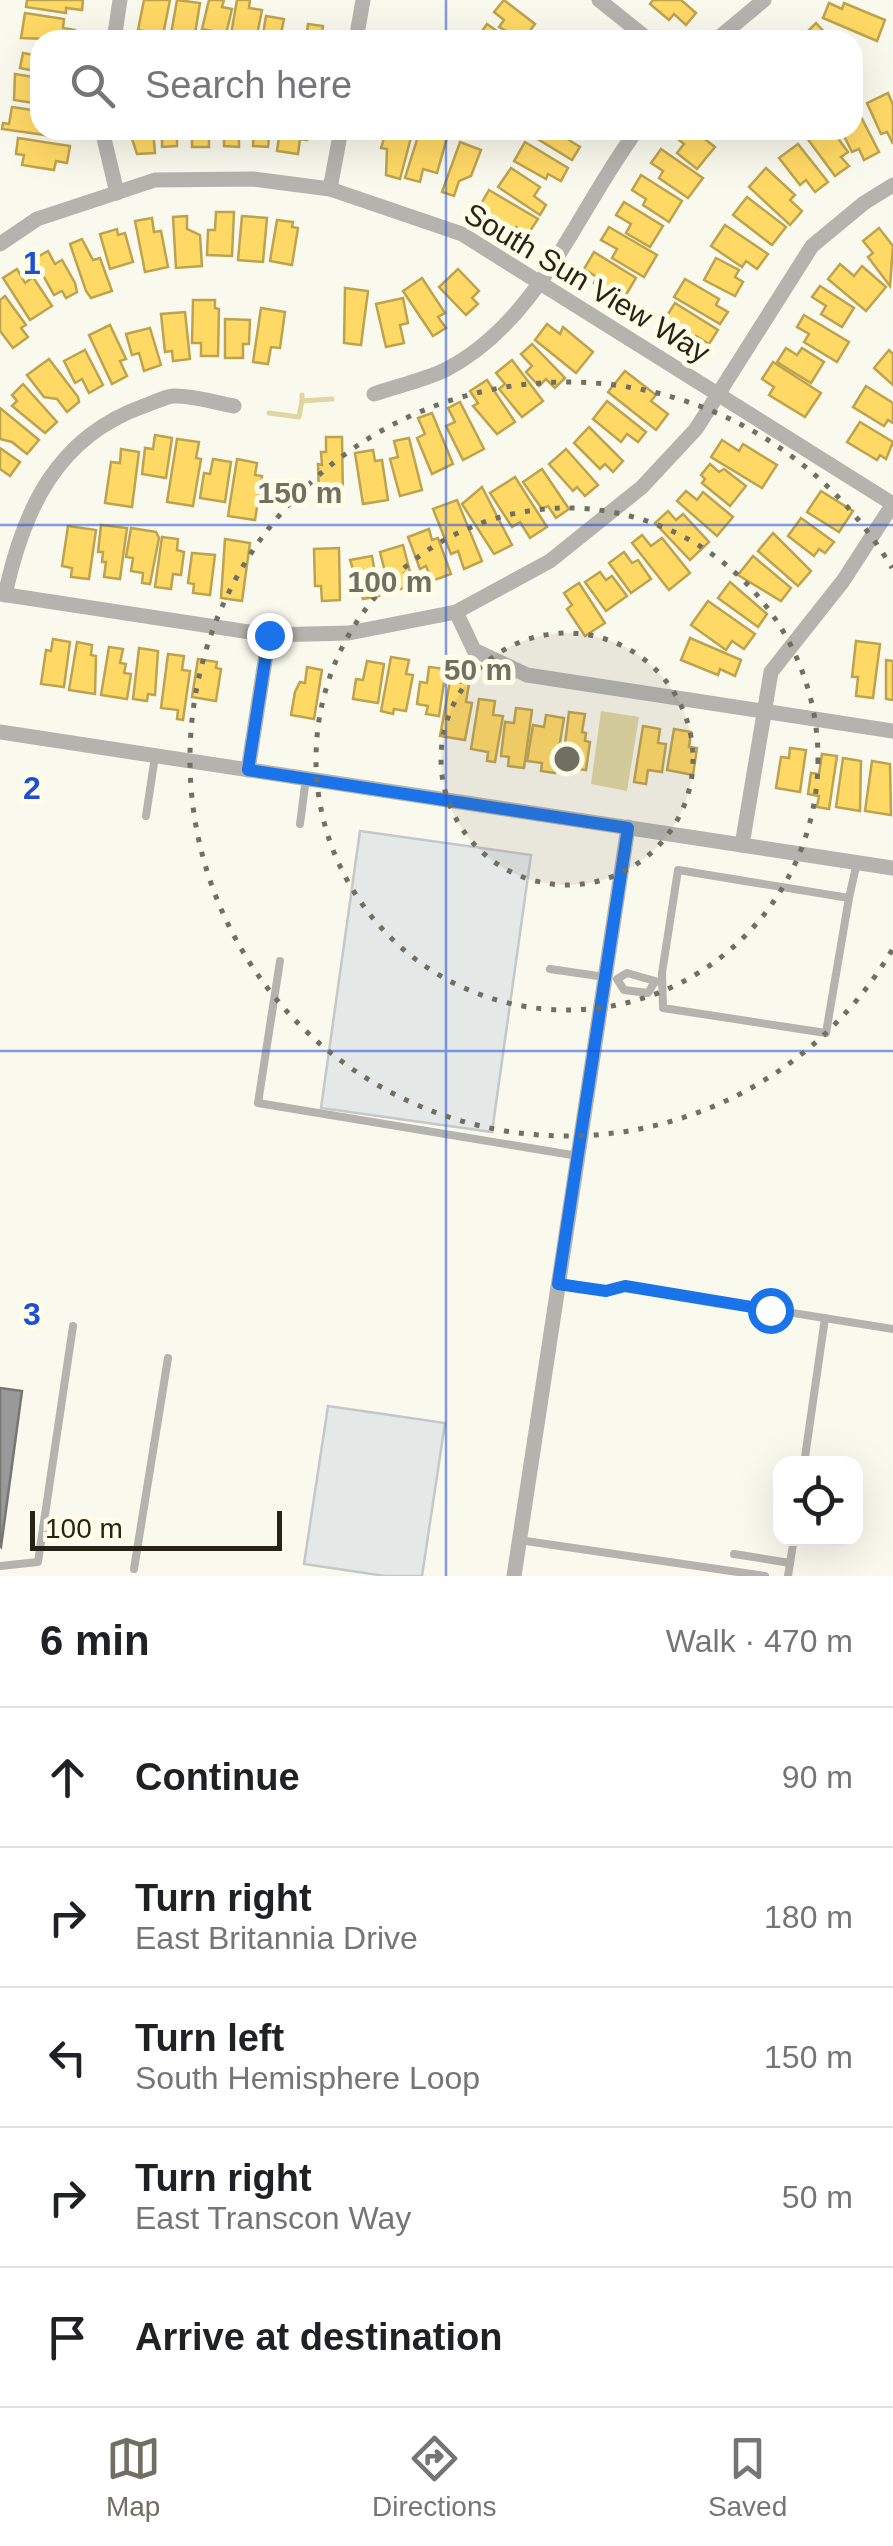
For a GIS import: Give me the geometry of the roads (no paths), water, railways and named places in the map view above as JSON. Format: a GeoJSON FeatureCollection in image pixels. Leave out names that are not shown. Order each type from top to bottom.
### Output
{"type":"FeatureCollection","features":[{"type":"Feature","properties":{"kind":"street"},"geometry":{"type":"LineString","coordinates":[[116,30],[120,0]]}},
{"type":"Feature","properties":{"kind":"street"},"geometry":{"type":"LineString","coordinates":[[358,30],[363,0]]}},
{"type":"Feature","properties":{"kind":"street"},"geometry":{"type":"LineString","coordinates":[[599,0],[636,30]]}},
{"type":"Feature","properties":{"kind":"street"},"geometry":{"type":"LineString","coordinates":[[728,30],[764,0]]}},
{"type":"Feature","properties":{"kind":"street"},"geometry":{"type":"LineString","coordinates":[[104,140],[117,193]]}},
{"type":"Feature","properties":{"kind":"street"},"geometry":{"type":"LineString","coordinates":[[330,188],[338,140]]}},
{"type":"Feature","properties":{"kind":"street"},"geometry":{"type":"LineString","coordinates":[[374,394],[447,369],[501,330],[539,282],[631,140]]}},
{"type":"Feature","properties":{"kind":"street","name":"South Sun View Way"},"geometry":{"type":"LineString","coordinates":[[0,244],[36,219],[155,180],[253,179],[330,188],[462,234],[893,504]]}},
{"type":"Feature","properties":{"kind":"street"},"geometry":{"type":"LineString","coordinates":[[234,406],[172,396],[117,416],[73,450],[41,488],[17,538],[2,595],[269,635],[349,633],[456,612],[550,561],[642,487],[696,429],[812,246],[864,203],[893,185]]}},
{"type":"Feature","properties":{"kind":"street"},"geometry":{"type":"LineString","coordinates":[[742,845],[772,672],[843,581],[893,504]]}},
{"type":"Feature","properties":{"kind":"street"},"geometry":{"type":"LineString","coordinates":[[456,612],[474,650],[527,675],[893,731]]}},
{"type":"Feature","properties":{"kind":"street"},"geometry":{"type":"LineString","coordinates":[[248,770],[269,635]]}},
{"type":"Feature","properties":{"kind":"street"},"geometry":{"type":"LineString","coordinates":[[0,732],[893,868]]}},
{"type":"Feature","properties":{"kind":"street"},"geometry":{"type":"LineString","coordinates":[[514,1576],[578,1156],[611,978],[628,828]]}},
{"type":"Feature","properties":{"kind":"lane"},"geometry":{"type":"LineString","coordinates":[[146,816],[156,755]]}},
{"type":"Feature","properties":{"kind":"lane"},"geometry":{"type":"LineString","coordinates":[[300,824],[306,778]]}},
{"type":"Feature","properties":{"kind":"lane"},"geometry":{"type":"LineString","coordinates":[[850,898],[678,870],[658,983],[663,1008],[826,1032],[850,898],[856,862]]}},
{"type":"Feature","properties":{"kind":"lane"},"geometry":{"type":"LineString","coordinates":[[280,960],[258,1103],[578,1156]]}},
{"type":"Feature","properties":{"kind":"lane"},"geometry":{"type":"LineString","coordinates":[[550,969],[611,978],[627,972],[649,976],[658,983]]}},
{"type":"Feature","properties":{"kind":"lane"},"geometry":{"type":"LineString","coordinates":[[611,978],[624,990],[648,993],[658,983]]}},
{"type":"Feature","properties":{"kind":"lane"},"geometry":{"type":"LineString","coordinates":[[558,1284],[606,1291],[625,1286],[893,1329]]}},
{"type":"Feature","properties":{"kind":"lane"},"geometry":{"type":"LineString","coordinates":[[805,1456],[825,1318]]}},
{"type":"Feature","properties":{"kind":"lane"},"geometry":{"type":"LineString","coordinates":[[0,1566],[38,1562],[73,1326]]}},
{"type":"Feature","properties":{"kind":"lane"},"geometry":{"type":"LineString","coordinates":[[134,1569],[168,1358]]}},
{"type":"Feature","properties":{"kind":"lane"},"geometry":{"type":"LineString","coordinates":[[520,1540],[765,1576]]}},
{"type":"Feature","properties":{"kind":"lane"},"geometry":{"type":"LineString","coordinates":[[788,1576],[793,1546]]}},
{"type":"Feature","properties":{"kind":"lane"},"geometry":{"type":"LineString","coordinates":[[734,1554],[790,1562]]}},
{"type":"Feature","properties":{"kind":"waterway"},"geometry":{"type":"LineString","coordinates":[[302,395],[302,401],[332,399]]}},
{"type":"Feature","properties":{"kind":"waterway"},"geometry":{"type":"LineString","coordinates":[[269,413],[299,417],[302,401]]}}]}
